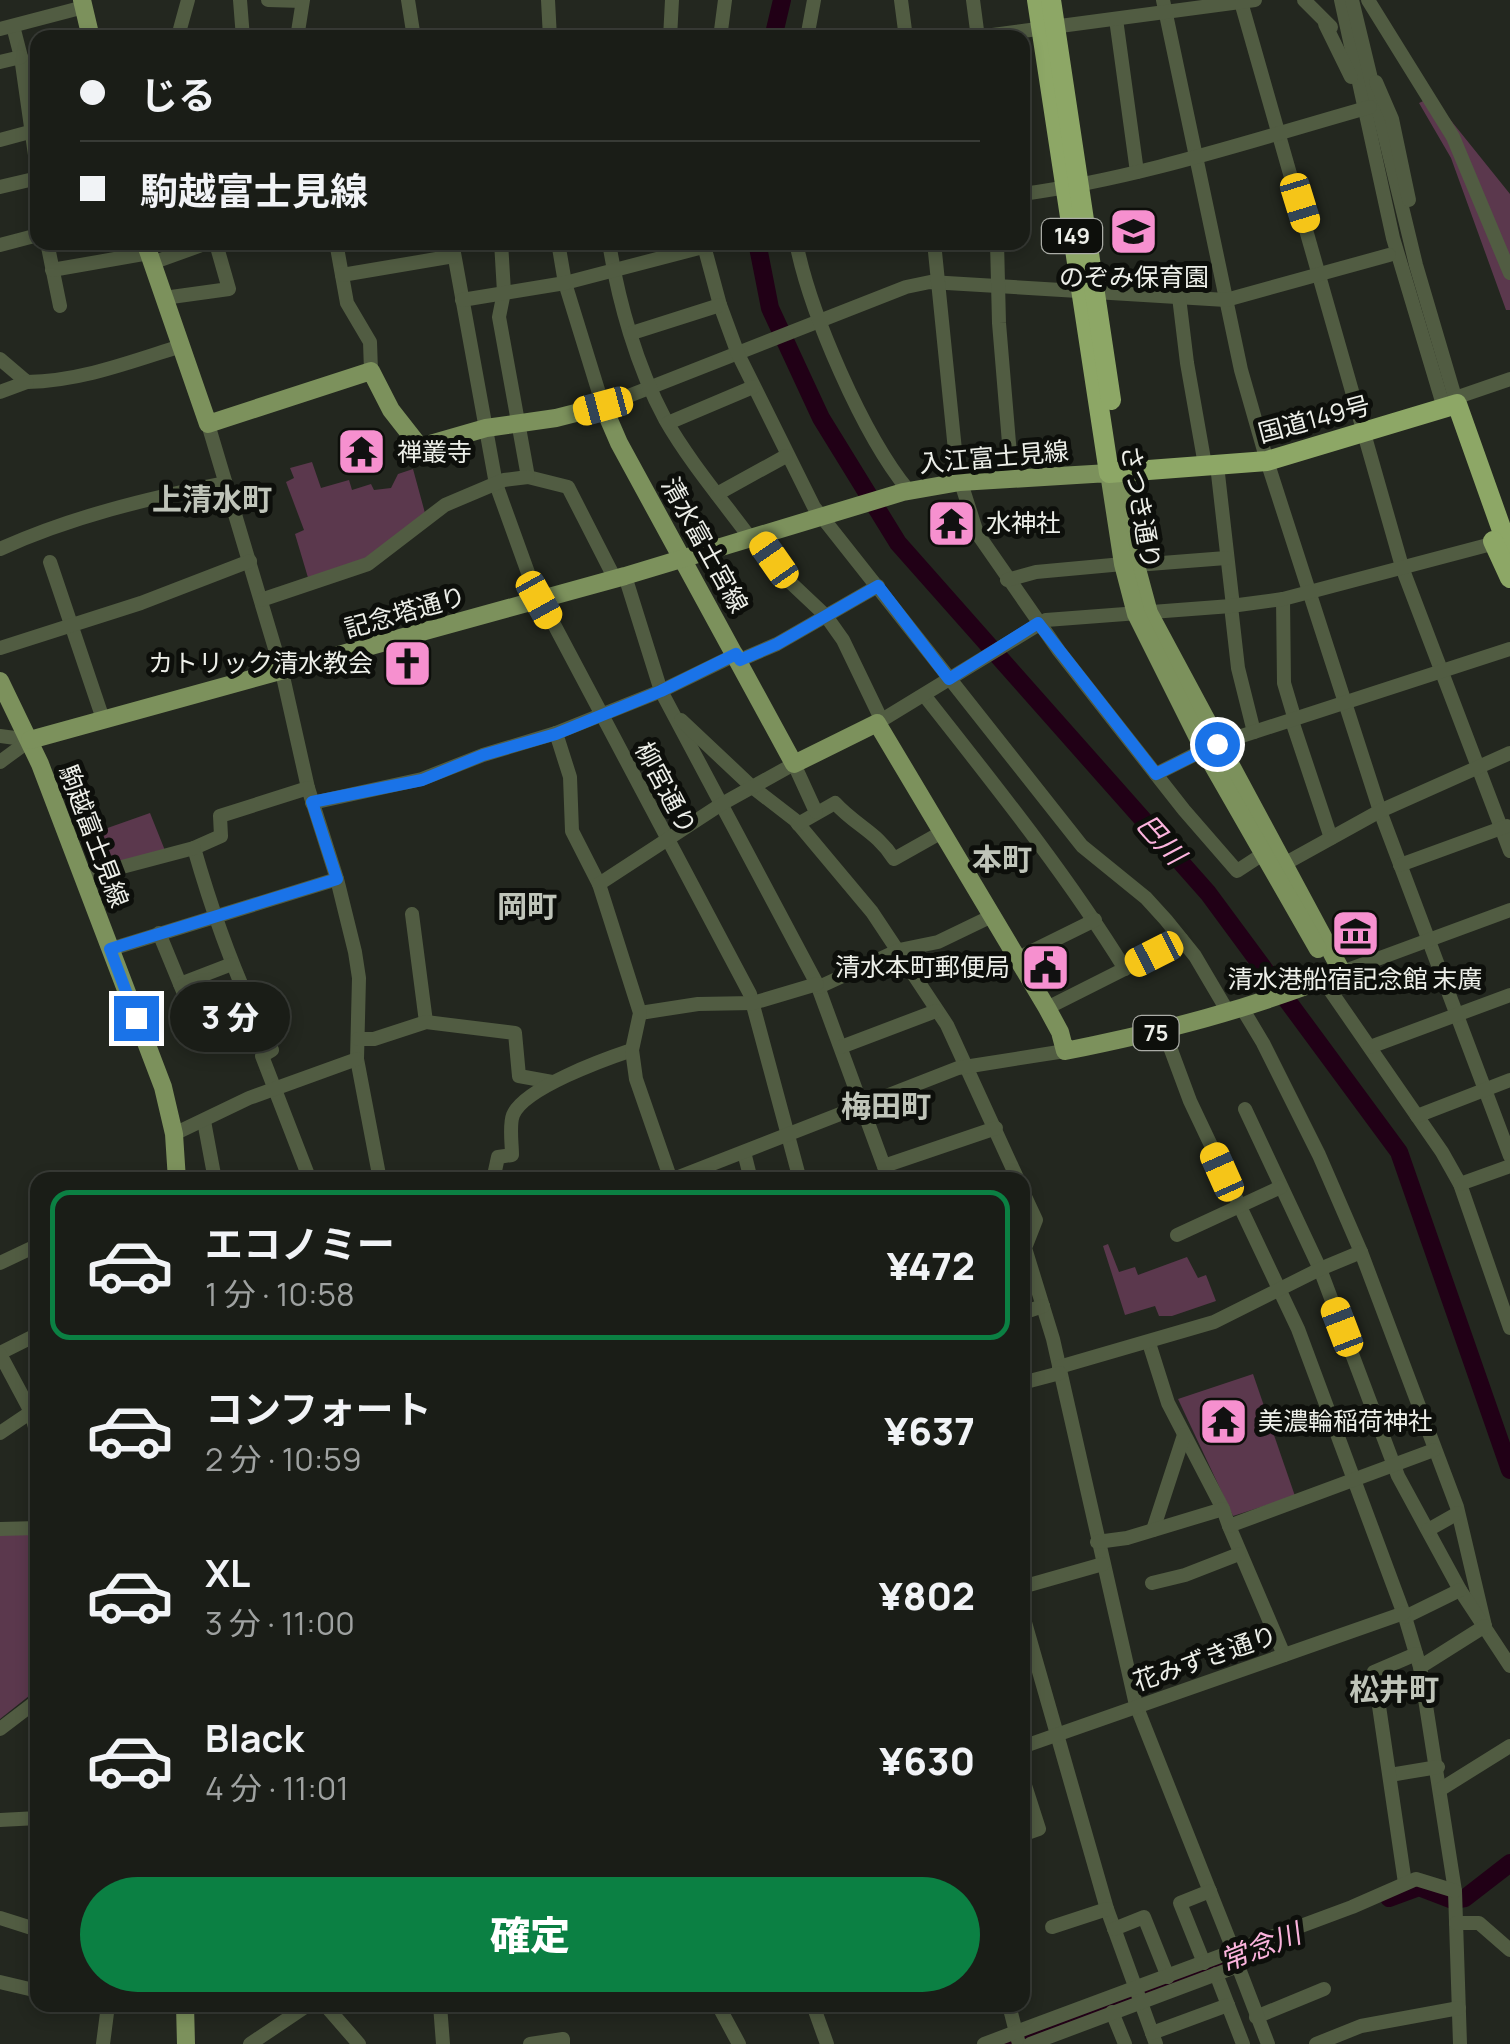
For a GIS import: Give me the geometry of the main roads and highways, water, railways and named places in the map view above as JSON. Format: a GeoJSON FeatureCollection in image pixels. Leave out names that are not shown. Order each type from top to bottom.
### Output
{"type":"FeatureCollection","features":[{"type":"Feature","properties":{"kind":"highway","name":"さつき通り"},"geometry":{"type":"LineString","coordinates":[[1037,0],[1048,28],[1115,472]]}},
{"type":"Feature","properties":{"kind":"highway","name":"さつき通り"},"geometry":{"type":"LineString","coordinates":[[1048,28],[1051,0]]}},
{"type":"Feature","properties":{"kind":"highway","name":"国道149号"},"geometry":{"type":"LineString","coordinates":[[1115,472],[1267,461],[1452,403],[1503,546]]}},
{"type":"Feature","properties":{"kind":"highway"},"geometry":{"type":"LineString","coordinates":[[1503,546],[1510,578]]}},
{"type":"Feature","properties":{"kind":"main road"},"geometry":{"type":"LineString","coordinates":[[83,4],[89,30]]}},
{"type":"Feature","properties":{"kind":"main road","name":"清水富士宮線"},"geometry":{"type":"LineString","coordinates":[[149,253],[208,424],[371,371],[391,410],[420,448],[486,428],[603,406],[794,764],[879,722],[1047,1008],[1065,1051],[1164,1031]]}},
{"type":"Feature","properties":{"kind":"main road","name":"入江富士見線"},"geometry":{"type":"LineString","coordinates":[[825,518],[906,491],[960,482],[1115,472]]}},
{"type":"Feature","properties":{"kind":"main road","name":"さつき通り"},"geometry":{"type":"LineString","coordinates":[[1115,472],[1142,614],[1274,858],[1329,977],[1164,1031]]}},
{"type":"Feature","properties":{"kind":"main road","name":"記念塔通り"},"geometry":{"type":"LineString","coordinates":[[30,740],[825,518]]}},
{"type":"Feature","properties":{"kind":"main road"},"geometry":{"type":"LineString","coordinates":[[0,681],[30,740]]}},
{"type":"Feature","properties":{"kind":"main road","name":"駒越富士見線"},"geometry":{"type":"LineString","coordinates":[[30,740],[163,1087],[174,1134],[174,1172]]}},
{"type":"Feature","properties":{"kind":"main road"},"geometry":{"type":"LineString","coordinates":[[185,2012],[186,2044]]}},
{"type":"Feature","properties":{"kind":"waterway","name":"巴川"},"geometry":{"type":"LineString","coordinates":[[775,30],[782,0]]}},
{"type":"Feature","properties":{"kind":"waterway","name":"巴川"},"geometry":{"type":"LineString","coordinates":[[759,250],[770,308],[821,418],[898,543],[1208,893],[1399,1152],[1510,1470]]}},
{"type":"Feature","properties":{"kind":"waterway","name":"常念川"},"geometry":{"type":"LineString","coordinates":[[1389,1898],[1419,1887],[1453,1900],[1465,1898],[1510,1863]]}},
{"type":"Feature","properties":{"kind":"waterway","name":"常念川"},"geometry":{"type":"LineString","coordinates":[[1005,2044],[1281,1940]]}},
{"type":"Feature","properties":{"kind":"place","name":"のぞみ保育園"},"geometry":{"type":"Point","coordinates":[1134,231]}},
{"type":"Feature","properties":{"kind":"place","name":"禅叢寺"},"geometry":{"type":"Point","coordinates":[362,452]}},
{"type":"Feature","properties":{"kind":"place","name":"水神社"},"geometry":{"type":"Point","coordinates":[951,523]}},
{"type":"Feature","properties":{"kind":"place","name":"カトリック清水教会"},"geometry":{"type":"Point","coordinates":[408,663]}},
{"type":"Feature","properties":{"kind":"place","name":"清水港船宿記念館 末廣"},"geometry":{"type":"Point","coordinates":[1355,933]}},
{"type":"Feature","properties":{"kind":"place","name":"清水本町郵便局"},"geometry":{"type":"Point","coordinates":[1045,967]}},
{"type":"Feature","properties":{"kind":"place","name":"美濃輪稲荷神社"},"geometry":{"type":"Point","coordinates":[1223,1421]}},
{"type":"Feature","properties":{"kind":"district","name":"上清水町"},"geometry":{"type":"Point","coordinates":[212,500]}},
{"type":"Feature","properties":{"kind":"district","name":"本町"},"geometry":{"type":"Point","coordinates":[1002,860]}},
{"type":"Feature","properties":{"kind":"district","name":"岡町"},"geometry":{"type":"Point","coordinates":[527,907]}},
{"type":"Feature","properties":{"kind":"district","name":"梅田町"},"geometry":{"type":"Point","coordinates":[886,1107]}},
{"type":"Feature","properties":{"kind":"district","name":"松井町"},"geometry":{"type":"Point","coordinates":[1394,1690]}}]}
